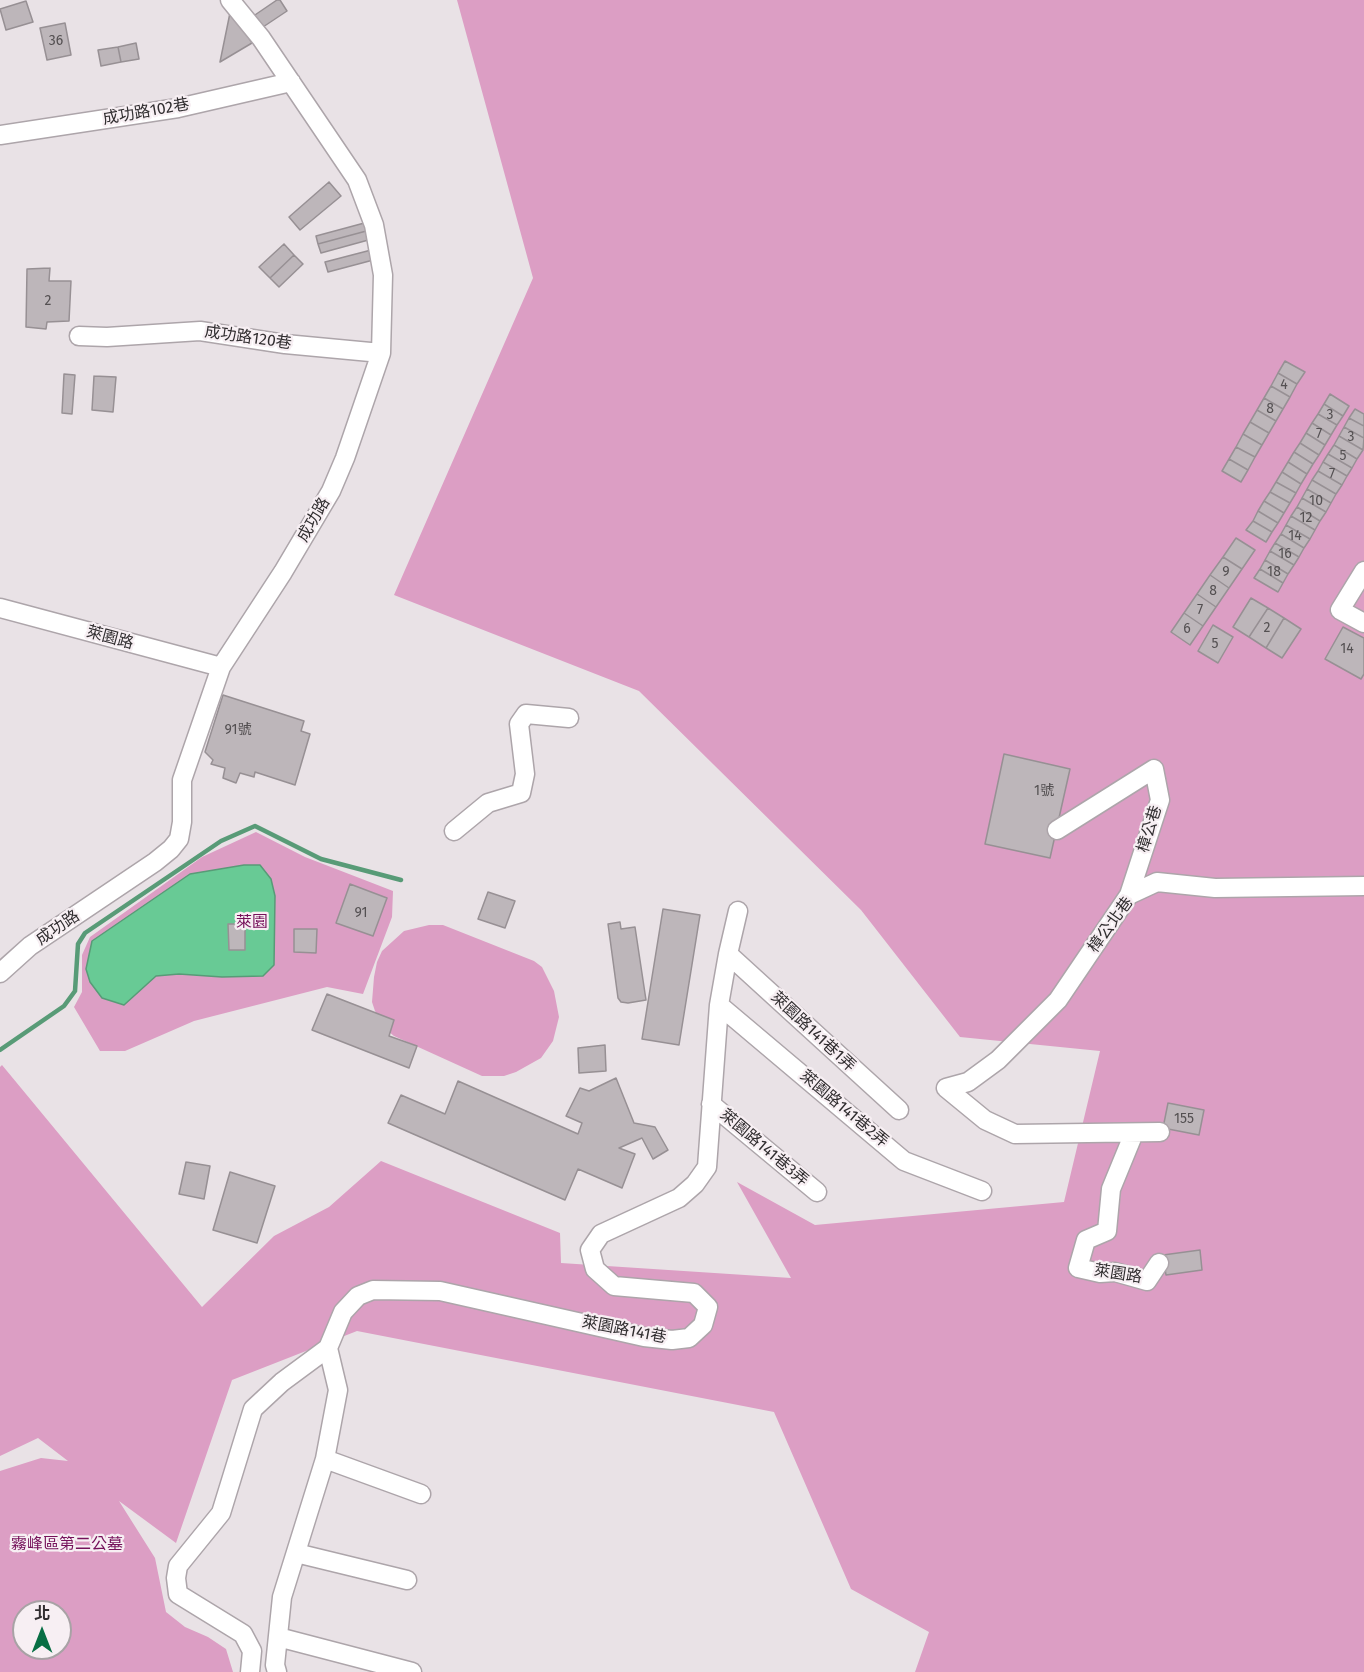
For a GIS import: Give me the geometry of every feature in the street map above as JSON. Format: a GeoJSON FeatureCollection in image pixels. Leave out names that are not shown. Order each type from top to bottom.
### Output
{"type":"FeatureCollection","features":[{"type":"Feature","properties":{"kind":"street","name":"成功路"},"geometry":{"type":"LineString","coordinates":[[0,973],[30,946],[155,862],[175,844],[181,833],[182,780],[221,668],[283,572],[331,491],[345,458],[381,353],[383,275],[374,225],[357,180],[261,38],[230,0]]}},
{"type":"Feature","properties":{"kind":"street","name":"成功路102巷"},"geometry":{"type":"LineString","coordinates":[[0,135],[178,108],[291,82]]}},
{"type":"Feature","properties":{"kind":"street","name":"成功路120巷"},"geometry":{"type":"LineString","coordinates":[[79,336],[107,337],[200,331],[285,344],[381,353]]}},
{"type":"Feature","properties":{"kind":"street"},"geometry":{"type":"LineString","coordinates":[[1364,571],[1340,610],[1364,623]]}},
{"type":"Feature","properties":{"kind":"street","name":"萊園路"},"geometry":{"type":"LineString","coordinates":[[0,608],[221,668]]}},
{"type":"Feature","properties":{"kind":"street"},"geometry":{"type":"LineString","coordinates":[[454,831],[488,803],[521,794],[525,774],[519,724],[526,714],[569,718]]}},
{"type":"Feature","properties":{"kind":"street","name":"樟公巷"},"geometry":{"type":"LineString","coordinates":[[1057,830],[1154,769],[1160,800],[1129,896]]}},
{"type":"Feature","properties":{"kind":"street","name":"樟公北巷"},"geometry":{"type":"LineString","coordinates":[[1134,1133],[1015,1134],[985,1120],[946,1088],[968,1082],[998,1060],[1058,1000],[1129,896],[1156,882],[1215,888],[1364,885]]}},
{"type":"Feature","properties":{"kind":"street","name":"萊園路141巷"},"geometry":{"type":"LineString","coordinates":[[328,1348],[343,1312],[358,1296],[373,1290],[440,1291],[644,1337],[672,1340],[689,1338],[703,1325],[708,1306],[694,1293],[614,1286],[595,1269],[590,1250],[602,1234],[679,1198],[695,1184],[707,1167],[719,1005],[738,911]]}},
{"type":"Feature","properties":{"kind":"street","name":"萊園路141巷1弄"},"geometry":{"type":"LineString","coordinates":[[728,954],[899,1110]]}},
{"type":"Feature","properties":{"kind":"street","name":"萊園路141巷2弄"},"geometry":{"type":"LineString","coordinates":[[719,1005],[904,1161],[982,1191]]}},
{"type":"Feature","properties":{"kind":"street","name":"萊園路141巷3弄"},"geometry":{"type":"LineString","coordinates":[[711,1104],[817,1192]]}},
{"type":"Feature","properties":{"kind":"street"},"geometry":{"type":"LineString","coordinates":[[1134,1133],[1160,1132]]}},
{"type":"Feature","properties":{"kind":"street","name":"萊園路"},"geometry":{"type":"LineString","coordinates":[[1134,1133],[1111,1190],[1107,1231],[1086,1240],[1078,1268],[1100,1273],[1115,1272],[1147,1281],[1159,1263]]}},
{"type":"Feature","properties":{"kind":"street"},"geometry":{"type":"LineString","coordinates":[[250,1672],[252,1651],[243,1634],[178,1594],[176,1578],[178,1566],[221,1513],[253,1409],[282,1382],[328,1348],[338,1390],[325,1459],[282,1597],[275,1665],[277,1672]]}},
{"type":"Feature","properties":{"kind":"street"},"geometry":{"type":"LineString","coordinates":[[325,1459],[421,1494]]}},
{"type":"Feature","properties":{"kind":"street"},"geometry":{"type":"LineString","coordinates":[[296,1553],[407,1580]]}},
{"type":"Feature","properties":{"kind":"street"},"geometry":{"type":"LineString","coordinates":[[278,1637],[412,1672]]}},
{"type":"Feature","properties":{"kind":"green space","name":"霧峰區第二公墓"},"geometry":{"type":"Polygon","coordinates":[[[457,0],[1364,0],[1364,1672],[915,1672],[929,1632],[851,1589],[774,1412],[357,1331],[232,1380],[176,1543],[119,1501],[155,1558],[166,1612],[185,1627],[208,1637],[226,1649],[233,1672],[0,1672],[0,1471],[41,1458],[68,1461],[38,1438],[0,1456],[0,1067],[2,1065],[202,1307],[274,1236],[329,1207],[381,1161],[560,1233],[561,1263],[791,1278],[737,1182],[815,1225],[1064,1202],[1100,1051],[960,1037],[861,910],[639,691],[394,595],[533,278],[457,0]]]}},
{"type":"Feature","properties":{"kind":"green space","name":"萊園"},"geometry":{"type":"Polygon","coordinates":[[[256,832],[305,857],[393,891],[392,917],[363,994],[327,987],[194,1021],[125,1051],[100,1051],[74,1007],[82,992],[82,955],[90,937],[202,857],[256,832]]]}},
{"type":"Feature","properties":{"kind":"green space"},"geometry":{"type":"Polygon","coordinates":[[[429,925],[443,925],[534,961],[542,967],[554,991],[559,1017],[553,1041],[541,1058],[504,1076],[482,1076],[394,1036],[388,1031],[372,1002],[377,962],[382,951],[404,931],[429,925]]]}},
{"type":"Feature","properties":{"kind":"shaded area"},"geometry":{"type":"Polygon","coordinates":[[[244,865],[260,865],[271,879],[275,896],[274,965],[263,976],[222,977],[179,974],[156,976],[124,1005],[102,998],[90,982],[86,969],[92,941],[190,874],[244,865]]]}},
{"type":"Feature","properties":{"kind":"building"},"geometry":{"type":"Polygon","coordinates":[[[280,0],[287,11],[257,31],[249,19],[280,0]]]}},
{"type":"Feature","properties":{"kind":"building"},"geometry":{"type":"Polygon","coordinates":[[[26,1],[33,22],[6,30],[0,9],[26,1]]]}},
{"type":"Feature","properties":{"kind":"building"},"geometry":{"type":"Polygon","coordinates":[[[231,8],[252,43],[220,62],[231,8]]]}},
{"type":"Feature","properties":{"kind":"building"},"geometry":{"type":"Polygon","coordinates":[[[65,23],[71,55],[47,60],[40,28],[65,23]]]}},
{"type":"Feature","properties":{"kind":"building"},"geometry":{"type":"Polygon","coordinates":[[[136,43],[139,59],[121,62],[118,47],[136,43]]]}},
{"type":"Feature","properties":{"kind":"building"},"geometry":{"type":"Polygon","coordinates":[[[118,47],[121,62],[101,66],[98,50],[118,47]]]}},
{"type":"Feature","properties":{"kind":"building"},"geometry":{"type":"Polygon","coordinates":[[[329,182],[341,196],[300,230],[289,217],[329,182]]]}},
{"type":"Feature","properties":{"kind":"building"},"geometry":{"type":"Polygon","coordinates":[[[368,222],[370,230],[318,244],[316,236],[368,222]]]}},
{"type":"Feature","properties":{"kind":"building"},"geometry":{"type":"Polygon","coordinates":[[[370,230],[372,239],[321,253],[318,244],[370,230]]]}},
{"type":"Feature","properties":{"kind":"building"},"geometry":{"type":"Polygon","coordinates":[[[284,244],[294,255],[270,278],[259,267],[284,244]]]}},
{"type":"Feature","properties":{"kind":"building"},"geometry":{"type":"Polygon","coordinates":[[[375,249],[377,259],[328,272],[325,262],[375,249]]]}},
{"type":"Feature","properties":{"kind":"building"},"geometry":{"type":"Polygon","coordinates":[[[294,255],[303,264],[279,287],[270,278],[294,255]]]}},
{"type":"Feature","properties":{"kind":"building"},"geometry":{"type":"Polygon","coordinates":[[[50,268],[49,281],[71,281],[69,321],[47,322],[46,329],[26,327],[27,269],[50,268]]]}},
{"type":"Feature","properties":{"kind":"building"},"geometry":{"type":"Polygon","coordinates":[[[1285,361],[1305,372],[1297,384],[1278,373],[1285,361]]]}},
{"type":"Feature","properties":{"kind":"building"},"geometry":{"type":"Polygon","coordinates":[[[1278,373],[1297,384],[1290,397],[1271,386],[1278,373]]]}},
{"type":"Feature","properties":{"kind":"building"},"geometry":{"type":"Polygon","coordinates":[[[64,374],[75,375],[72,414],[62,413],[64,374]]]}},
{"type":"Feature","properties":{"kind":"building"},"geometry":{"type":"Polygon","coordinates":[[[94,376],[116,377],[113,412],[92,410],[94,376]]]}},
{"type":"Feature","properties":{"kind":"building"},"geometry":{"type":"Polygon","coordinates":[[[1271,386],[1290,397],[1283,409],[1264,398],[1271,386]]]}},
{"type":"Feature","properties":{"kind":"building"},"geometry":{"type":"Polygon","coordinates":[[[1330,394],[1349,406],[1343,416],[1324,404],[1330,394]]]}},
{"type":"Feature","properties":{"kind":"building"},"geometry":{"type":"Polygon","coordinates":[[[1264,398],[1283,409],[1276,421],[1257,410],[1264,398]]]}},
{"type":"Feature","properties":{"kind":"building"},"geometry":{"type":"Polygon","coordinates":[[[1324,404],[1343,416],[1337,425],[1318,414],[1324,404]]]}},
{"type":"Feature","properties":{"kind":"building"},"geometry":{"type":"Polygon","coordinates":[[[1355,409],[1364,414],[1364,426],[1349,418],[1355,409]]]}},
{"type":"Feature","properties":{"kind":"building"},"geometry":{"type":"Polygon","coordinates":[[[1257,410],[1276,421],[1269,433],[1250,422],[1257,410]]]}},
{"type":"Feature","properties":{"kind":"building"},"geometry":{"type":"Polygon","coordinates":[[[1318,414],[1337,425],[1331,435],[1312,423],[1318,414]]]}},
{"type":"Feature","properties":{"kind":"building"},"geometry":{"type":"Polygon","coordinates":[[[1349,418],[1364,426],[1364,438],[1344,427],[1349,418]]]}},
{"type":"Feature","properties":{"kind":"building"},"geometry":{"type":"Polygon","coordinates":[[[1250,422],[1269,433],[1262,445],[1243,434],[1250,422]]]}},
{"type":"Feature","properties":{"kind":"building"},"geometry":{"type":"Polygon","coordinates":[[[1312,423],[1331,435],[1325,445],[1306,433],[1312,423]]]}},
{"type":"Feature","properties":{"kind":"building"},"geometry":{"type":"Polygon","coordinates":[[[1344,427],[1364,438],[1363,450],[1339,436],[1344,427]]]}},
{"type":"Feature","properties":{"kind":"building"},"geometry":{"type":"Polygon","coordinates":[[[1306,433],[1325,445],[1319,455],[1300,443],[1306,433]]]}},
{"type":"Feature","properties":{"kind":"building"},"geometry":{"type":"Polygon","coordinates":[[[1243,434],[1262,445],[1255,457],[1236,447],[1243,434]]]}},
{"type":"Feature","properties":{"kind":"building"},"geometry":{"type":"Polygon","coordinates":[[[1339,436],[1363,450],[1357,459],[1334,445],[1339,436]]]}},
{"type":"Feature","properties":{"kind":"building"},"geometry":{"type":"Polygon","coordinates":[[[1300,443],[1319,455],[1313,464],[1294,452],[1300,443]]]}},
{"type":"Feature","properties":{"kind":"building"},"geometry":{"type":"Polygon","coordinates":[[[1334,445],[1357,459],[1352,468],[1328,454],[1334,445]]]}},
{"type":"Feature","properties":{"kind":"building"},"geometry":{"type":"Polygon","coordinates":[[[1236,447],[1255,457],[1248,470],[1229,459],[1236,447]]]}},
{"type":"Feature","properties":{"kind":"building"},"geometry":{"type":"Polygon","coordinates":[[[1294,452],[1313,464],[1307,474],[1288,462],[1294,452]]]}},
{"type":"Feature","properties":{"kind":"building"},"geometry":{"type":"Polygon","coordinates":[[[1328,454],[1352,468],[1347,476],[1323,462],[1328,454]]]}},
{"type":"Feature","properties":{"kind":"building"},"geometry":{"type":"Polygon","coordinates":[[[1229,459],[1248,470],[1241,482],[1222,471],[1229,459]]]}},
{"type":"Feature","properties":{"kind":"building"},"geometry":{"type":"Polygon","coordinates":[[[1288,462],[1307,474],[1301,484],[1282,472],[1288,462]]]}},
{"type":"Feature","properties":{"kind":"building"},"geometry":{"type":"Polygon","coordinates":[[[1323,462],[1347,476],[1342,485],[1318,471],[1323,462]]]}},
{"type":"Feature","properties":{"kind":"building"},"geometry":{"type":"Polygon","coordinates":[[[1318,471],[1342,485],[1336,494],[1312,480],[1318,471]]]}},
{"type":"Feature","properties":{"kind":"building"},"geometry":{"type":"Polygon","coordinates":[[[1282,472],[1301,484],[1296,493],[1276,482],[1282,472]]]}},
{"type":"Feature","properties":{"kind":"building"},"geometry":{"type":"Polygon","coordinates":[[[1312,480],[1336,494],[1331,503],[1307,489],[1312,480]]]}},
{"type":"Feature","properties":{"kind":"building"},"geometry":{"type":"Polygon","coordinates":[[[1276,482],[1296,493],[1290,503],[1270,492],[1276,482]]]}},
{"type":"Feature","properties":{"kind":"building"},"geometry":{"type":"Polygon","coordinates":[[[1307,489],[1331,503],[1326,512],[1302,498],[1307,489]]]}},
{"type":"Feature","properties":{"kind":"building"},"geometry":{"type":"Polygon","coordinates":[[[1270,492],[1290,503],[1284,513],[1264,501],[1270,492]]]}},
{"type":"Feature","properties":{"kind":"building"},"geometry":{"type":"Polygon","coordinates":[[[1302,498],[1326,512],[1320,521],[1297,507],[1302,498]]]}},
{"type":"Feature","properties":{"kind":"building"},"geometry":{"type":"Polygon","coordinates":[[[1264,501],[1284,513],[1278,523],[1258,511],[1264,501]]]}},
{"type":"Feature","properties":{"kind":"building"},"geometry":{"type":"Polygon","coordinates":[[[1297,507],[1320,521],[1315,530],[1291,516],[1297,507]]]}},
{"type":"Feature","properties":{"kind":"building"},"geometry":{"type":"Polygon","coordinates":[[[1258,511],[1278,523],[1272,532],[1253,521],[1258,511]]]}},
{"type":"Feature","properties":{"kind":"building"},"geometry":{"type":"Polygon","coordinates":[[[1291,516],[1315,530],[1310,539],[1286,525],[1291,516]]]}},
{"type":"Feature","properties":{"kind":"building"},"geometry":{"type":"Polygon","coordinates":[[[1253,521],[1272,532],[1266,542],[1246,530],[1253,521]]]}},
{"type":"Feature","properties":{"kind":"building"},"geometry":{"type":"Polygon","coordinates":[[[1286,525],[1310,539],[1304,548],[1281,534],[1286,525]]]}},
{"type":"Feature","properties":{"kind":"building"},"geometry":{"type":"Polygon","coordinates":[[[1281,534],[1304,548],[1299,557],[1275,543],[1281,534]]]}},
{"type":"Feature","properties":{"kind":"building"},"geometry":{"type":"Polygon","coordinates":[[[1236,538],[1255,550],[1242,569],[1223,557],[1236,538]]]}},
{"type":"Feature","properties":{"kind":"building"},"geometry":{"type":"Polygon","coordinates":[[[1275,543],[1299,557],[1294,565],[1270,551],[1275,543]]]}},
{"type":"Feature","properties":{"kind":"building"},"geometry":{"type":"Polygon","coordinates":[[[1270,551],[1294,565],[1288,574],[1265,560],[1270,551]]]}},
{"type":"Feature","properties":{"kind":"building"},"geometry":{"type":"Polygon","coordinates":[[[1223,557],[1242,569],[1229,588],[1210,575],[1223,557]]]}},
{"type":"Feature","properties":{"kind":"building"},"geometry":{"type":"Polygon","coordinates":[[[1265,560],[1288,574],[1283,583],[1260,569],[1265,560]]]}},
{"type":"Feature","properties":{"kind":"building"},"geometry":{"type":"Polygon","coordinates":[[[1260,569],[1283,583],[1278,592],[1254,578],[1260,569]]]}},
{"type":"Feature","properties":{"kind":"building"},"geometry":{"type":"Polygon","coordinates":[[[1210,575],[1229,588],[1216,607],[1197,594],[1210,575]]]}},
{"type":"Feature","properties":{"kind":"building"},"geometry":{"type":"Polygon","coordinates":[[[1197,594],[1216,607],[1203,626],[1184,613],[1197,594]]]}},
{"type":"Feature","properties":{"kind":"building"},"geometry":{"type":"Polygon","coordinates":[[[1251,598],[1268,608],[1249,637],[1233,627],[1251,598]]]}},
{"type":"Feature","properties":{"kind":"building"},"geometry":{"type":"Polygon","coordinates":[[[1268,608],[1284,618],[1266,648],[1249,637],[1268,608]]]}},
{"type":"Feature","properties":{"kind":"building"},"geometry":{"type":"Polygon","coordinates":[[[1184,613],[1203,626],[1190,645],[1171,632],[1184,613]]]}},
{"type":"Feature","properties":{"kind":"building"},"geometry":{"type":"Polygon","coordinates":[[[1284,618],[1301,629],[1282,658],[1266,648],[1284,618]]]}},
{"type":"Feature","properties":{"kind":"building"},"geometry":{"type":"Polygon","coordinates":[[[1213,625],[1233,637],[1218,663],[1198,651],[1213,625]]]}},
{"type":"Feature","properties":{"kind":"building"},"geometry":{"type":"Polygon","coordinates":[[[1343,627],[1364,638],[1364,674],[1361,679],[1325,659],[1343,627]]]}},
{"type":"Feature","properties":{"kind":"building"},"geometry":{"type":"Polygon","coordinates":[[[223,695],[304,721],[301,731],[310,734],[295,785],[255,772],[254,777],[240,773],[236,783],[223,778],[225,768],[211,764],[213,760],[205,752],[223,695]]]}},
{"type":"Feature","properties":{"kind":"building"},"geometry":{"type":"Polygon","coordinates":[[[1004,754],[1070,769],[1050,858],[985,844],[1004,754]]]}},
{"type":"Feature","properties":{"kind":"building"},"geometry":{"type":"Polygon","coordinates":[[[350,884],[387,898],[373,936],[336,923],[350,884]]]}},
{"type":"Feature","properties":{"kind":"building"},"geometry":{"type":"Polygon","coordinates":[[[488,892],[515,901],[505,928],[478,919],[488,892]]]}},
{"type":"Feature","properties":{"kind":"building"},"geometry":{"type":"Polygon","coordinates":[[[663,909],[700,915],[679,1045],[642,1039],[663,909]]]}},
{"type":"Feature","properties":{"kind":"building"},"geometry":{"type":"Polygon","coordinates":[[[620,922],[621,929],[635,927],[646,1000],[628,1003],[621,1002],[618,998],[608,924],[620,922]]]}},
{"type":"Feature","properties":{"kind":"building"},"geometry":{"type":"Polygon","coordinates":[[[228,924],[245,924],[245,950],[229,950],[228,924]]]}},
{"type":"Feature","properties":{"kind":"building"},"geometry":{"type":"Polygon","coordinates":[[[294,929],[317,929],[316,953],[294,952],[294,929]]]}},
{"type":"Feature","properties":{"kind":"building"},"geometry":{"type":"Polygon","coordinates":[[[327,994],[394,1020],[389,1036],[417,1046],[409,1068],[312,1030],[327,994]]]}},
{"type":"Feature","properties":{"kind":"building"},"geometry":{"type":"Polygon","coordinates":[[[605,1045],[606,1071],[579,1073],[578,1048],[605,1045]]]}},
{"type":"Feature","properties":{"kind":"building"},"geometry":{"type":"Polygon","coordinates":[[[616,1078],[634,1123],[655,1127],[668,1150],[653,1159],[642,1138],[619,1148],[635,1154],[622,1188],[578,1169],[565,1200],[388,1123],[401,1095],[445,1114],[458,1081],[578,1134],[582,1123],[566,1116],[580,1088],[589,1091],[616,1078]]]}},
{"type":"Feature","properties":{"kind":"building"},"geometry":{"type":"Polygon","coordinates":[[[1168,1103],[1204,1110],[1199,1135],[1163,1128],[1168,1103]]]}},
{"type":"Feature","properties":{"kind":"building"},"geometry":{"type":"Polygon","coordinates":[[[186,1162],[210,1166],[204,1199],[179,1194],[186,1162]]]}},
{"type":"Feature","properties":{"kind":"building"},"geometry":{"type":"Polygon","coordinates":[[[230,1172],[275,1186],[257,1243],[213,1230],[230,1172]]]}},
{"type":"Feature","properties":{"kind":"building"},"geometry":{"type":"Polygon","coordinates":[[[1200,1250],[1202,1270],[1166,1275],[1163,1255],[1200,1250]]]}},
{"type":"Feature","properties":{"kind":"waterway"},"geometry":{"type":"LineString","coordinates":[[0,1050],[64,1006],[75,991],[78,944],[85,933],[221,841],[255,826],[321,859],[401,880]]}}]}
